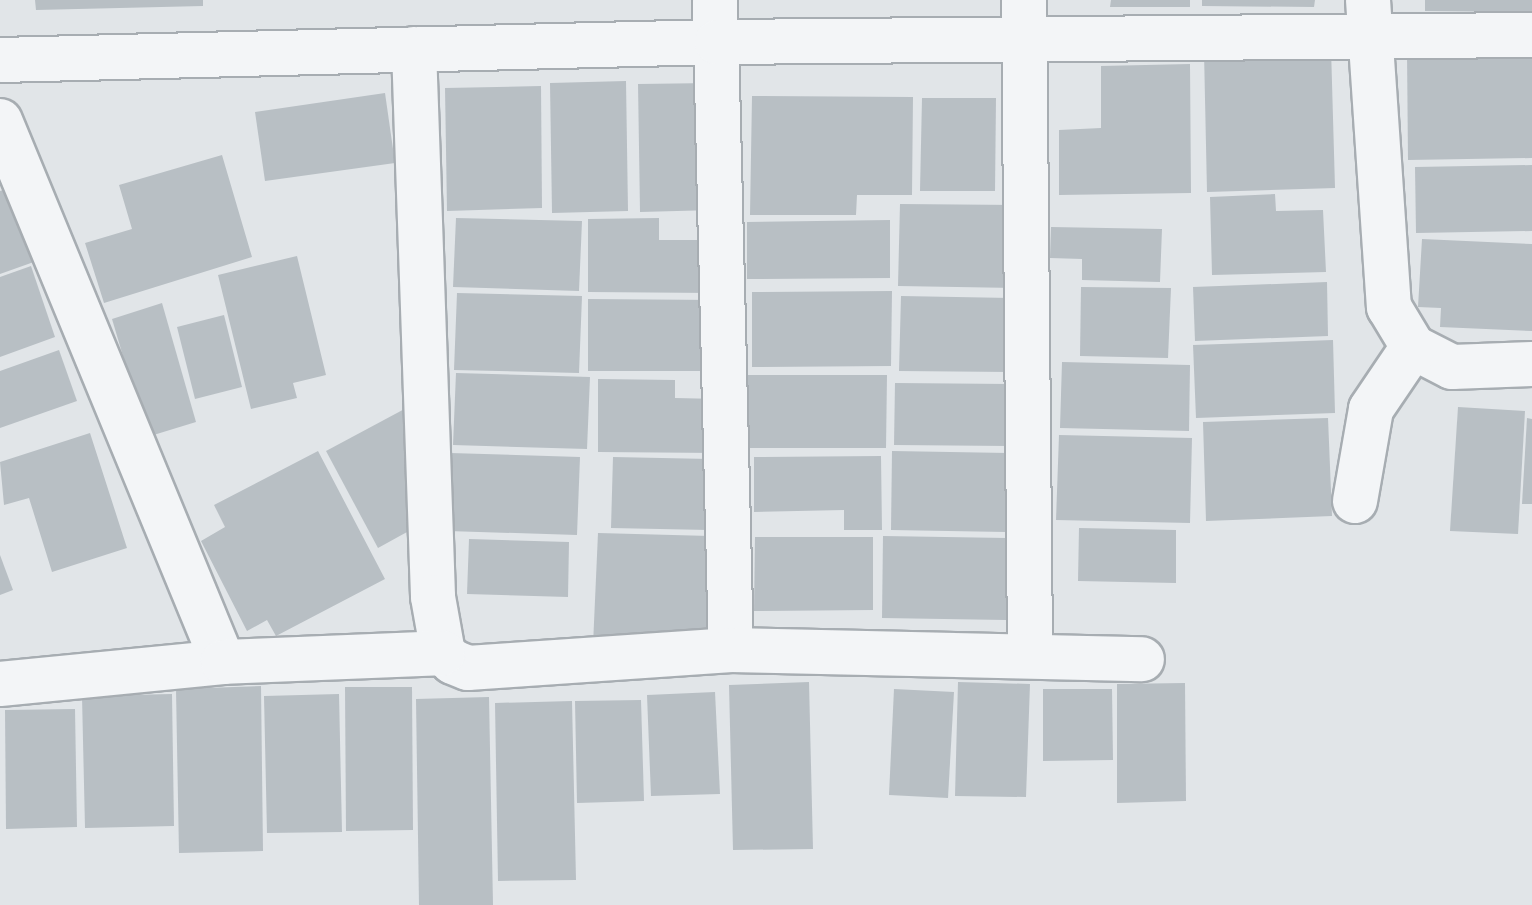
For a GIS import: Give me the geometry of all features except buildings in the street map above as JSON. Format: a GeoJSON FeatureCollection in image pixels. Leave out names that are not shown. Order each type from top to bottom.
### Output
{"type":"FeatureCollection","features":[{"type":"Feature","properties":{"kind":"street"},"geometry":{"type":"LineString","coordinates":[[1024,19],[1030,653]]}},
{"type":"Feature","properties":{"kind":"street"},"geometry":{"type":"LineString","coordinates":[[1368,20],[1389,307],[1413,347],[1452,367],[1532,364]]}},
{"type":"Feature","properties":{"kind":"street"},"geometry":{"type":"LineString","coordinates":[[0,60],[414,49],[716,21],[1368,20],[1532,35]]}},
{"type":"Feature","properties":{"kind":"street"},"geometry":{"type":"LineString","coordinates":[[716,21],[731,650]]}},
{"type":"Feature","properties":{"kind":"street"},"geometry":{"type":"LineString","coordinates":[[414,49],[431,371],[433,597],[443,653]]}},
{"type":"Feature","properties":{"kind":"street"},"geometry":{"type":"LineString","coordinates":[[0,121],[223,662]]}},
{"type":"Feature","properties":{"kind":"street"},"geometry":{"type":"LineString","coordinates":[[1355,501],[1371,409],[1413,347]]}},
{"type":"Feature","properties":{"kind":"street"},"geometry":{"type":"LineString","coordinates":[[0,684],[223,662],[443,653],[468,668],[731,650],[1030,653],[1142,659]]}}]}
